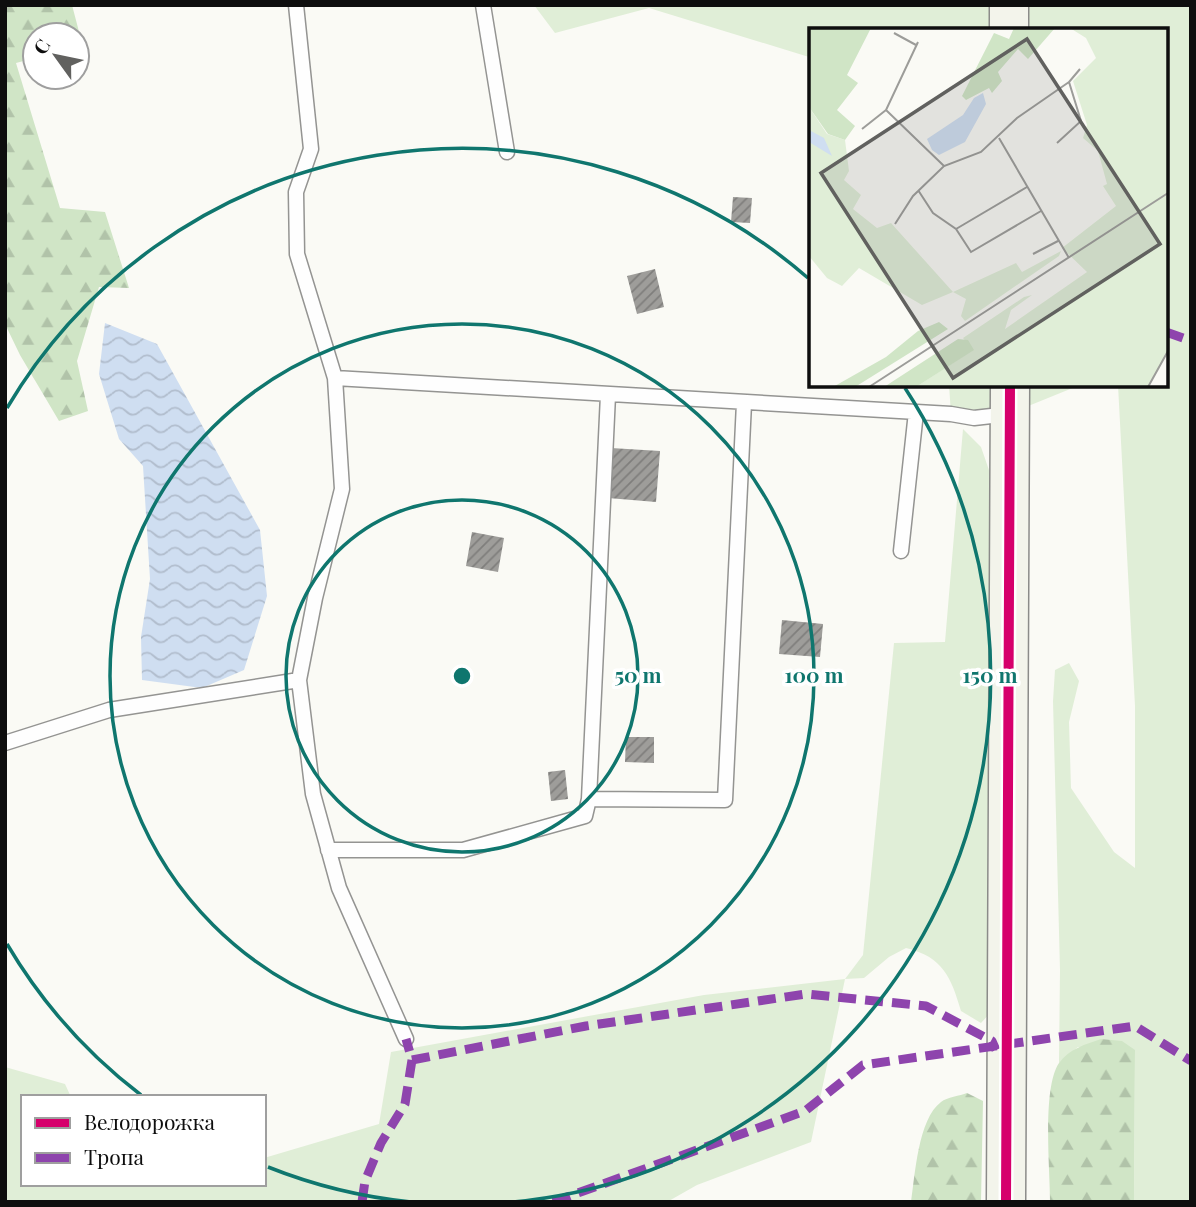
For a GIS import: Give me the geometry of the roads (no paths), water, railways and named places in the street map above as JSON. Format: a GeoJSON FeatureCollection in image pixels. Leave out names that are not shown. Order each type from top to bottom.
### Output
{"type":"FeatureCollection","features":[{"type":"Feature","properties":{"kind":"street"},"geometry":{"type":"LineString","coordinates":[[1009,5],[1009,28]]}},
{"type":"Feature","properties":{"kind":"street"},"geometry":{"type":"LineString","coordinates":[[1006,1202],[1010,399]]}},
{"type":"Feature","properties":{"kind":"lane"},"geometry":{"type":"LineString","coordinates":[[296,5],[311,149],[296,192],[297,254],[335,378],[342,489],[315,598],[299,680],[313,793],[339,888],[406,1038]]}},
{"type":"Feature","properties":{"kind":"lane"},"geometry":{"type":"LineString","coordinates":[[483,5],[507,152]]}},
{"type":"Feature","properties":{"kind":"lane"},"geometry":{"type":"LineString","coordinates":[[335,378],[951,414],[974,418],[1010,399]]}},
{"type":"Feature","properties":{"kind":"lane"},"geometry":{"type":"LineString","coordinates":[[328,850],[463,850],[585,816],[589,799],[608,395]]}},
{"type":"Feature","properties":{"kind":"lane"},"geometry":{"type":"LineString","coordinates":[[589,799],[725,800],[744,403]]}},
{"type":"Feature","properties":{"kind":"lane"},"geometry":{"type":"LineString","coordinates":[[901,551],[916,412]]}},
{"type":"Feature","properties":{"kind":"lane"},"geometry":{"type":"LineString","coordinates":[[5,743],[109,710],[299,680]]}},
{"type":"Feature","properties":{"kind":"water"},"geometry":{"type":"Polygon","coordinates":[[[105,323],[157,344],[260,530],[267,596],[244,670],[202,688],[142,680],[141,637],[150,579],[143,466],[119,439],[99,374],[105,323]]]}}]}
